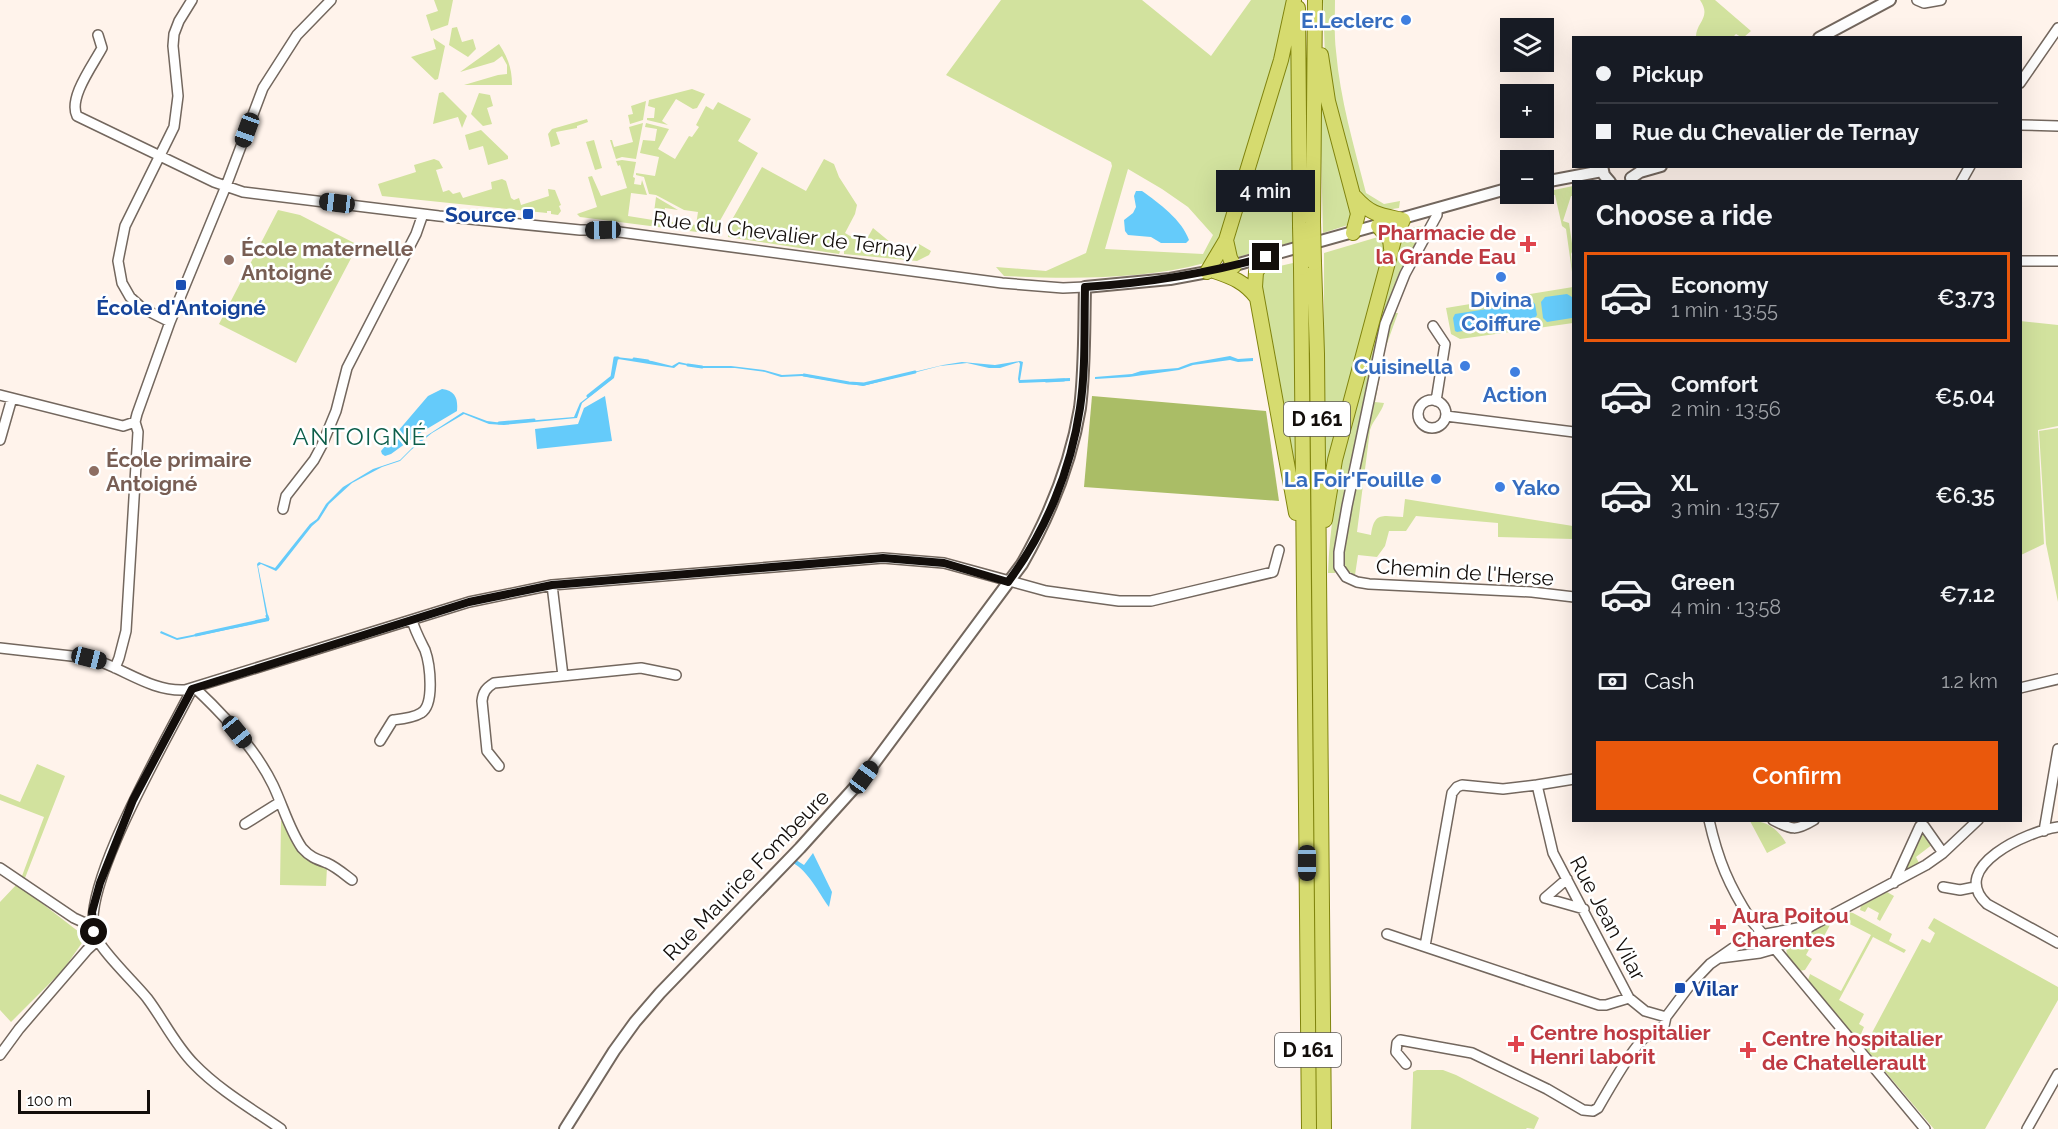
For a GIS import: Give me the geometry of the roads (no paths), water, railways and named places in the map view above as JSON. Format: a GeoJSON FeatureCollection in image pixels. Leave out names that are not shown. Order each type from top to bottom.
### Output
{"type":"FeatureCollection","features":[{"type":"Feature","properties":{"kind":"main road","name":"D 161"},"geometry":{"type":"LineString","coordinates":[[1296,0],[1307,224],[1314,263],[1317,354],[1324,1129]]}},
{"type":"Feature","properties":{"kind":"main road"},"geometry":{"type":"LineString","coordinates":[[1257,298],[1250,288],[1238,279],[1211,271],[1226,240],[1281,60],[1296,0]]}},
{"type":"Feature","properties":{"kind":"main road","name":"D 161"},"geometry":{"type":"LineString","coordinates":[[1309,1129],[1300,268],[1307,224],[1315,0]]}},
{"type":"Feature","properties":{"kind":"main road"},"geometry":{"type":"LineString","coordinates":[[1314,21],[1328,102],[1355,197],[1358,214],[1353,233]]}},
{"type":"Feature","properties":{"kind":"main road"},"geometry":{"type":"LineString","coordinates":[[1318,575],[1324,557],[1325,517],[1335,460],[1391,248],[1403,220],[1378,215],[1365,209],[1355,197]]}},
{"type":"Feature","properties":{"kind":"main road"},"geometry":{"type":"LineString","coordinates":[[1378,226],[1386,233],[1391,248]]}},
{"type":"Feature","properties":{"kind":"main road"},"geometry":{"type":"LineString","coordinates":[[1226,240],[1234,266]]}},
{"type":"Feature","properties":{"kind":"main road"},"geometry":{"type":"LineString","coordinates":[[1266,257],[1256,272],[1255,287],[1295,500],[1299,547],[1304,571]]}},
{"type":"Feature","properties":{"kind":"street"},"geometry":{"type":"LineString","coordinates":[[170,322],[142,308],[130,297],[122,283],[118,261],[125,226],[174,127],[177,108],[177,77],[173,46],[174,34],[192,0]]}},
{"type":"Feature","properties":{"kind":"street"},"geometry":{"type":"LineString","coordinates":[[115,668],[126,631],[138,432],[135,422],[170,322],[226,186],[263,88],[297,35],[331,0]]}},
{"type":"Feature","properties":{"kind":"street"},"geometry":{"type":"LineString","coordinates":[[1823,36],[1890,0]]}},
{"type":"Feature","properties":{"kind":"street"},"geometry":{"type":"LineString","coordinates":[[1917,0],[1924,3],[1941,0]]}},
{"type":"Feature","properties":{"kind":"street"},"geometry":{"type":"LineString","coordinates":[[2022,80],[2058,28]]}},
{"type":"Feature","properties":{"kind":"street","name":"Rue du Chevalier de Ternay"},"geometry":{"type":"LineString","coordinates":[[98,35],[102,48],[76,95],[74,104],[77,116],[160,157],[226,186],[248,193],[423,214],[580,230],[603,230],[1002,283],[1063,288],[1085,287],[1130,284],[1211,271],[1403,220],[1500,191]]}},
{"type":"Feature","properties":{"kind":"street"},"geometry":{"type":"LineString","coordinates":[[2022,125],[2058,126]]}},
{"type":"Feature","properties":{"kind":"street"},"geometry":{"type":"LineString","coordinates":[[1629,180],[1640,172],[1654,168]]}},
{"type":"Feature","properties":{"kind":"street"},"geometry":{"type":"LineString","coordinates":[[1554,180],[1602,169]]}},
{"type":"Feature","properties":{"kind":"street","name":"Chemin de l'Herse"},"geometry":{"type":"LineString","coordinates":[[1437,209],[1437,215],[1397,292],[1385,324],[1347,506],[1339,552],[1339,567],[1346,576],[1357,582],[1369,584],[1532,592],[1572,597]]}},
{"type":"Feature","properties":{"kind":"street"},"geometry":{"type":"LineString","coordinates":[[284,509],[286,496],[314,460],[322,445],[336,411],[347,368],[416,234],[423,214]]}},
{"type":"Feature","properties":{"kind":"street"},"geometry":{"type":"LineString","coordinates":[[2022,261],[2058,261]]}},
{"type":"Feature","properties":{"kind":"street","name":"Rue Maurice Fombeure"},"geometry":{"type":"LineString","coordinates":[[565,1129],[635,1022],[864,777],[1030,549],[1058,490],[1075,435],[1083,370],[1085,287]]}},
{"type":"Feature","properties":{"kind":"street"},"geometry":{"type":"LineString","coordinates":[[1433,326],[1445,344],[1436,401]]}},
{"type":"Feature","properties":{"kind":"street"},"geometry":{"type":"LineString","coordinates":[[0,395],[123,426],[135,422]]}},
{"type":"Feature","properties":{"kind":"street"},"geometry":{"type":"LineString","coordinates":[[0,440],[12,398]]}},
{"type":"Feature","properties":{"kind":"street"},"geometry":{"type":"LineString","coordinates":[[1436,401],[1445,408],[1446,417],[1443,424],[1436,428],[1427,427],[1420,422],[1419,413],[1423,404],[1436,401]]}},
{"type":"Feature","properties":{"kind":"street"},"geometry":{"type":"LineString","coordinates":[[1446,417],[1572,432]]}},
{"type":"Feature","properties":{"kind":"street"},"geometry":{"type":"LineString","coordinates":[[0,648],[89,658],[104,662],[135,679],[180,691],[469,602],[552,585],[883,558],[944,563],[1046,591],[1119,602],[1151,601],[1274,572],[1279,550]]}},
{"type":"Feature","properties":{"kind":"street"},"geometry":{"type":"LineString","coordinates":[[552,585],[564,676]]}},
{"type":"Feature","properties":{"kind":"street"},"geometry":{"type":"LineString","coordinates":[[380,741],[393,720],[423,713],[429,705],[426,657],[412,620]]}},
{"type":"Feature","properties":{"kind":"street"},"geometry":{"type":"LineString","coordinates":[[499,766],[488,751],[482,701],[487,687],[494,683],[641,668],[676,675]]}},
{"type":"Feature","properties":{"kind":"street"},"geometry":{"type":"LineString","coordinates":[[2022,688],[2058,679]]}},
{"type":"Feature","properties":{"kind":"street"},"geometry":{"type":"LineString","coordinates":[[193,688],[224,717],[245,742],[272,784],[302,848],[308,855],[328,863],[352,880]]}},
{"type":"Feature","properties":{"kind":"street"},"geometry":{"type":"LineString","coordinates":[[193,688],[133,800],[95,897],[93,924],[98,940],[147,999],[193,1064],[217,1084],[281,1129]]}},
{"type":"Feature","properties":{"kind":"street"},"geometry":{"type":"LineString","coordinates":[[2044,831],[2058,749]]}},
{"type":"Feature","properties":{"kind":"street"},"geometry":{"type":"LineString","coordinates":[[1425,946],[1452,793],[1457,787],[1462,785],[1503,789],[1572,779]]}},
{"type":"Feature","properties":{"kind":"street","name":"Rue Jean Vilar"},"geometry":{"type":"LineString","coordinates":[[1537,785],[1551,846],[1629,998],[1645,1011],[1666,1017]]}},
{"type":"Feature","properties":{"kind":"street"},"geometry":{"type":"LineString","coordinates":[[245,824],[280,802]]}},
{"type":"Feature","properties":{"kind":"street"},"geometry":{"type":"LineString","coordinates":[[1709,822],[1717,854],[1741,905],[1774,949],[1925,1129]]}},
{"type":"Feature","properties":{"kind":"street"},"geometry":{"type":"LineString","coordinates":[[1778,822],[1794,829],[1811,822]]}},
{"type":"Feature","properties":{"kind":"street"},"geometry":{"type":"LineString","coordinates":[[1718,958],[1774,949],[1813,924],[1894,883],[1942,853],[1976,822]]}},
{"type":"Feature","properties":{"kind":"street"},"geometry":{"type":"LineString","coordinates":[[1894,883],[1920,826],[1924,826],[1942,853]]}},
{"type":"Feature","properties":{"kind":"street"},"geometry":{"type":"LineString","coordinates":[[2058,827],[2016,842],[1988,860],[1980,867],[1975,887],[1979,897],[1987,904],[2058,943]]}},
{"type":"Feature","properties":{"kind":"street"},"geometry":{"type":"LineString","coordinates":[[0,868],[74,918],[93,924]]}},
{"type":"Feature","properties":{"kind":"street"},"geometry":{"type":"LineString","coordinates":[[1567,879],[1545,898],[1584,909]]}},
{"type":"Feature","properties":{"kind":"street"},"geometry":{"type":"LineString","coordinates":[[1943,887],[1960,890],[1975,887]]}},
{"type":"Feature","properties":{"kind":"street"},"geometry":{"type":"LineString","coordinates":[[1406,1064],[1396,1052],[1397,1043],[1400,1040],[1472,1053],[1587,1111],[1593,1111],[1598,1108],[1625,1063],[1643,1040],[1647,1037],[1662,1035],[1666,1017],[1690,985],[1718,958],[1755,936],[1813,924]]}},
{"type":"Feature","properties":{"kind":"street","name":"Rue Jean Vilar"},"geometry":{"type":"LineString","coordinates":[[1388,934],[1599,1005],[1629,998]]}},
{"type":"Feature","properties":{"kind":"street"},"geometry":{"type":"LineString","coordinates":[[0,1055],[19,1029],[98,940]]}},
{"type":"Feature","properties":{"kind":"street"},"geometry":{"type":"LineString","coordinates":[[2027,1129],[2058,1074]]}},
{"type":"Feature","properties":{"kind":"water"},"geometry":{"type":"Polygon","coordinates":[[[1136,191],[1142,191],[1169,213],[1181,226],[1189,240],[1186,243],[1161,243],[1151,237],[1128,235],[1125,231],[1124,220],[1133,213],[1136,207],[1134,196],[1136,191]]]}},
{"type":"Feature","properties":{"kind":"water"},"geometry":{"type":"Polygon","coordinates":[[[1567,294],[1572,297],[1572,318],[1547,322],[1543,318],[1541,302],[1545,297],[1567,294]]]}},
{"type":"Feature","properties":{"kind":"water"},"geometry":{"type":"Polygon","coordinates":[[[1533,302],[1537,315],[1534,319],[1455,331],[1453,318],[1455,314],[1533,302]]]}},
{"type":"Feature","properties":{"kind":"water"},"geometry":{"type":"Polygon","coordinates":[[[1230,356],[1238,359],[1253,358],[1253,361],[1230,360],[1193,365],[1179,370],[1095,379],[1095,377],[1178,368],[1191,363],[1230,356]]]}},
{"type":"Feature","properties":{"kind":"water"},"geometry":{"type":"Polygon","coordinates":[[[616,357],[672,366],[679,362],[697,366],[731,366],[764,370],[782,375],[802,374],[853,384],[868,383],[943,365],[962,362],[995,365],[1020,361],[1023,362],[1020,380],[1070,378],[1070,381],[1019,383],[1019,362],[1000,368],[967,363],[940,366],[863,386],[802,376],[781,377],[765,372],[735,368],[702,368],[679,364],[674,368],[618,359],[614,378],[582,403],[577,418],[504,425],[489,424],[464,414],[432,433],[400,461],[382,467],[352,483],[329,504],[319,520],[276,571],[261,564],[258,566],[269,621],[177,640],[160,633],[161,631],[177,638],[267,620],[257,564],[259,562],[275,568],[310,524],[317,519],[326,504],[343,487],[373,469],[400,460],[420,440],[463,412],[487,421],[503,423],[574,417],[580,403],[613,375],[616,357]]]}},
{"type":"Feature","properties":{"kind":"water"},"geometry":{"type":"Polygon","coordinates":[[[442,389],[455,396],[457,411],[391,454],[385,456],[382,454],[381,451],[428,396],[442,389]]]}},
{"type":"Feature","properties":{"kind":"water"},"geometry":{"type":"Polygon","coordinates":[[[605,396],[612,441],[537,449],[535,429],[578,424],[584,408],[605,396]]]}},
{"type":"Feature","properties":{"kind":"water"},"geometry":{"type":"Polygon","coordinates":[[[813,853],[832,892],[829,907],[809,877],[793,863],[796,860],[804,865],[813,853]]]}},
{"type":"Feature","properties":{"kind":"waterway"},"geometry":{"type":"LineString","coordinates":[[588,396],[612,377],[615,358],[618,358]]}},
{"type":"Feature","properties":{"kind":"waterway"},"geometry":{"type":"LineString","coordinates":[[634,359],[648,361]]}},
{"type":"Feature","properties":{"kind":"waterway"},"geometry":{"type":"LineString","coordinates":[[688,365],[702,367]]}},
{"type":"Feature","properties":{"kind":"waterway"},"geometry":{"type":"LineString","coordinates":[[804,375],[864,384],[915,372]]}},
{"type":"Feature","properties":{"kind":"waterway"},"geometry":{"type":"LineString","coordinates":[[1046,381],[1064,380]]}},
{"type":"Feature","properties":{"kind":"waterway"},"geometry":{"type":"LineString","coordinates":[[499,423],[534,420]]}},
{"type":"Feature","properties":{"kind":"waterway"},"geometry":{"type":"LineString","coordinates":[[196,635],[268,619],[267,616]]}},
{"type":"Feature","properties":{"kind":"place","name":"E.Leclerc"},"geometry":{"type":"Point","coordinates":[1406,20]}},
{"type":"Feature","properties":{"kind":"place","name":"Source"},"geometry":{"type":"Point","coordinates":[528,214]}},
{"type":"Feature","properties":{"kind":"place","name":"Pharmacie de la Grande Eau"},"geometry":{"type":"Point","coordinates":[1528,244]}},
{"type":"Feature","properties":{"kind":"place","name":"École maternelle Antoigné"},"geometry":{"type":"Point","coordinates":[229,260]}},
{"type":"Feature","properties":{"kind":"place","name":"Divina Coiffure"},"geometry":{"type":"Point","coordinates":[1501,277]}},
{"type":"Feature","properties":{"kind":"place","name":"École d'Antoigné"},"geometry":{"type":"Point","coordinates":[181,285]}},
{"type":"Feature","properties":{"kind":"place","name":"Cuisinella"},"geometry":{"type":"Point","coordinates":[1465,366]}},
{"type":"Feature","properties":{"kind":"place","name":"Action"},"geometry":{"type":"Point","coordinates":[1515,372]}},
{"type":"Feature","properties":{"kind":"place","name":"École primaire Antoigné"},"geometry":{"type":"Point","coordinates":[94,471]}},
{"type":"Feature","properties":{"kind":"place","name":"La Foir'Fouille"},"geometry":{"type":"Point","coordinates":[1436,479]}},
{"type":"Feature","properties":{"kind":"place","name":"Yako"},"geometry":{"type":"Point","coordinates":[1500,487]}},
{"type":"Feature","properties":{"kind":"place","name":"Aura Poitou Charentes"},"geometry":{"type":"Point","coordinates":[1718,927]}},
{"type":"Feature","properties":{"kind":"place","name":"Vilar"},"geometry":{"type":"Point","coordinates":[1680,988]}},
{"type":"Feature","properties":{"kind":"place","name":"Centre hospitalier Henri laborit"},"geometry":{"type":"Point","coordinates":[1516,1044]}},
{"type":"Feature","properties":{"kind":"place","name":"Centre hospitalier de Chatellerault"},"geometry":{"type":"Point","coordinates":[1748,1050]}},
{"type":"Feature","properties":{"kind":"district","name":"ANTOIGNÉ"},"geometry":{"type":"Point","coordinates":[360,436]}}]}
